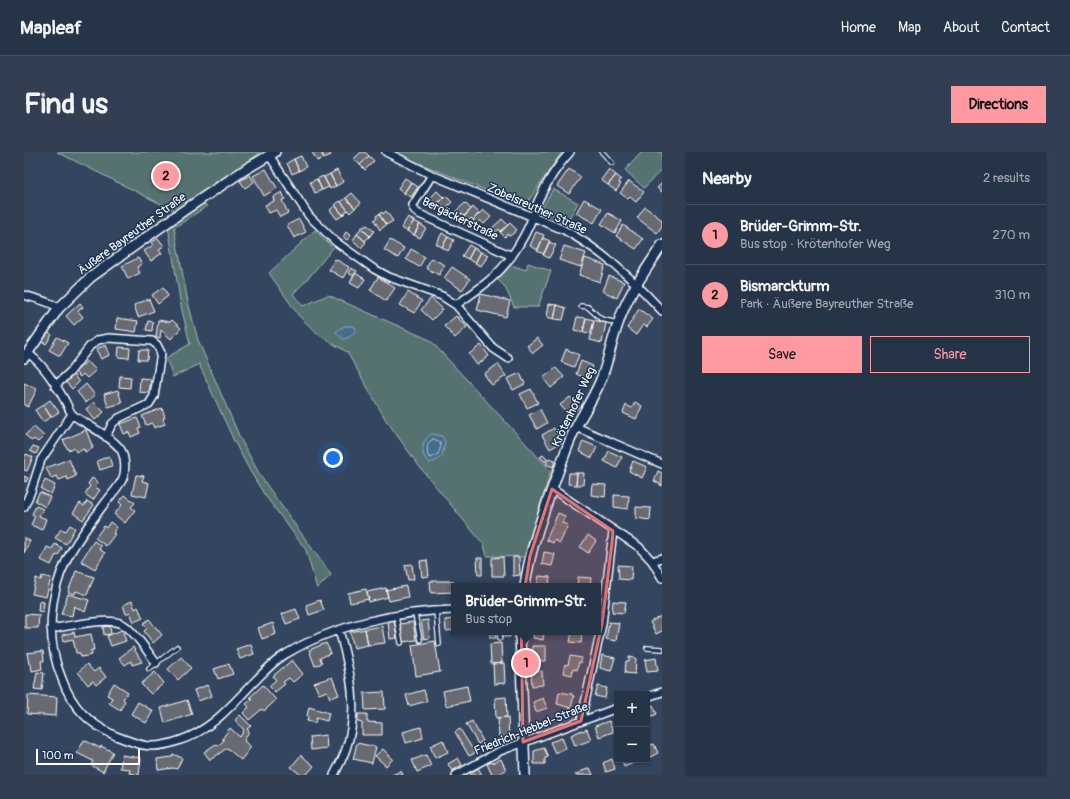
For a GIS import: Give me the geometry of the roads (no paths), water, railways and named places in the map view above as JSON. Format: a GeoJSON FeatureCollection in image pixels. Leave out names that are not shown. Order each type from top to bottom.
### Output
{"type":"FeatureCollection","features":[{"type":"Feature","properties":{"kind":"street","name":"Zobelsreuther Straße"},"geometry":{"type":"LineString","coordinates":[[386,152],[432,175],[533,217],[582,240],[609,259],[662,311]]}},
{"type":"Feature","properties":{"kind":"street"},"geometry":{"type":"LineString","coordinates":[[456,305],[477,291],[495,275],[512,256],[533,217],[538,202],[556,170],[570,152]]}},
{"type":"Feature","properties":{"kind":"street"},"geometry":{"type":"LineString","coordinates":[[272,154],[309,216],[336,242],[374,269],[389,277],[438,294],[456,305],[494,348],[508,358]]}},
{"type":"Feature","properties":{"kind":"street","name":"Äußere Bayreuther Straße"},"geometry":{"type":"LineString","coordinates":[[25,356],[59,308],[91,277],[183,211],[246,169],[272,154]]}},
{"type":"Feature","properties":{"kind":"street","name":"Bergäckerstraße"},"geometry":{"type":"LineString","coordinates":[[432,175],[412,205],[417,213],[512,256]]}},
{"type":"Feature","properties":{"kind":"street","name":"Krötenhofer Weg"},"geometry":{"type":"LineString","coordinates":[[526,583],[530,556],[552,489],[576,427],[594,396],[602,378],[618,323],[636,284],[662,245]]}},
{"type":"Feature","properties":{"kind":"street"},"geometry":{"type":"LineString","coordinates":[[24,295],[52,303],[59,308]]}},
{"type":"Feature","properties":{"kind":"street"},"geometry":{"type":"LineString","coordinates":[[55,386],[70,372],[90,346],[98,340],[109,338],[152,341],[157,345],[161,353],[161,360],[154,396],[149,404],[119,418],[112,424],[106,437]]}},
{"type":"Feature","properties":{"kind":"street"},"geometry":{"type":"LineString","coordinates":[[25,356],[37,360],[72,414],[106,437],[121,450],[125,465],[123,478],[78,540],[66,560],[60,575],[51,615],[53,651],[64,684],[77,707],[87,719],[99,727],[146,747],[171,744],[198,733],[222,716],[267,669],[285,654],[311,641],[359,623],[396,616],[451,610]]}},
{"type":"Feature","properties":{"kind":"street"},"geometry":{"type":"LineString","coordinates":[[24,507],[41,460],[72,414]]}},
{"type":"Feature","properties":{"kind":"street"},"geometry":{"type":"LineString","coordinates":[[576,427],[662,464]]}},
{"type":"Feature","properties":{"kind":"street"},"geometry":{"type":"LineString","coordinates":[[552,489],[639,547],[652,561],[662,578]]}},
{"type":"Feature","properties":{"kind":"street"},"geometry":{"type":"LineString","coordinates":[[601,629],[613,531]]}},
{"type":"Feature","properties":{"kind":"street"},"geometry":{"type":"LineString","coordinates":[[652,561],[662,558]]}},
{"type":"Feature","properties":{"kind":"street"},"geometry":{"type":"LineString","coordinates":[[51,629],[107,620],[119,622],[127,627],[156,663]]}},
{"type":"Feature","properties":{"kind":"street"},"geometry":{"type":"LineString","coordinates":[[334,775],[346,751],[353,716],[351,677],[339,630]]}},
{"type":"Feature","properties":{"kind":"street"},"geometry":{"type":"LineString","coordinates":[[520,635],[525,775]]}},
{"type":"Feature","properties":{"kind":"street"},"geometry":{"type":"LineString","coordinates":[[581,721],[600,635]]}},
{"type":"Feature","properties":{"kind":"street"},"geometry":{"type":"LineString","coordinates":[[650,696],[662,692]]}},
{"type":"Feature","properties":{"kind":"street","name":"Friedrich-Hebbel-Straße"},"geometry":{"type":"LineString","coordinates":[[456,775],[488,757],[523,742],[614,709]]}},
{"type":"Feature","properties":{"kind":"lane"},"geometry":{"type":"LineString","coordinates":[[602,152],[612,163]]}},
{"type":"Feature","properties":{"kind":"lane"},"geometry":{"type":"LineString","coordinates":[[581,306],[588,307],[601,319],[618,323]]}},
{"type":"Feature","properties":{"kind":"lane"},"geometry":{"type":"LineString","coordinates":[[436,611],[438,644]]}},
{"type":"Feature","properties":{"kind":"lane"},"geometry":{"type":"LineString","coordinates":[[415,614],[420,640]]}},
{"type":"Feature","properties":{"kind":"lane"},"geometry":{"type":"LineString","coordinates":[[396,616],[401,643]]}},
{"type":"Feature","properties":{"kind":"lane"},"geometry":{"type":"LineString","coordinates":[[149,669],[177,647]]}},
{"type":"Feature","properties":{"kind":"lane"},"geometry":{"type":"LineString","coordinates":[[646,648],[662,649]]}},
{"type":"Feature","properties":{"kind":"water"},"geometry":{"type":"Polygon","coordinates":[[[345,326],[354,326],[356,329],[351,336],[343,339],[336,332],[345,326]]]}},
{"type":"Feature","properties":{"kind":"water"},"geometry":{"type":"Polygon","coordinates":[[[432,434],[442,436],[445,442],[442,456],[430,463],[424,456],[423,448],[426,440],[432,434]]]}},
{"type":"Feature","properties":{"kind":"place","name":"Bismarckturm"},"geometry":{"type":"Point","coordinates":[166,176]}},
{"type":"Feature","properties":{"kind":"place","name":"Brüder-Grimm-Str."},"geometry":{"type":"Point","coordinates":[526,663]}}]}
